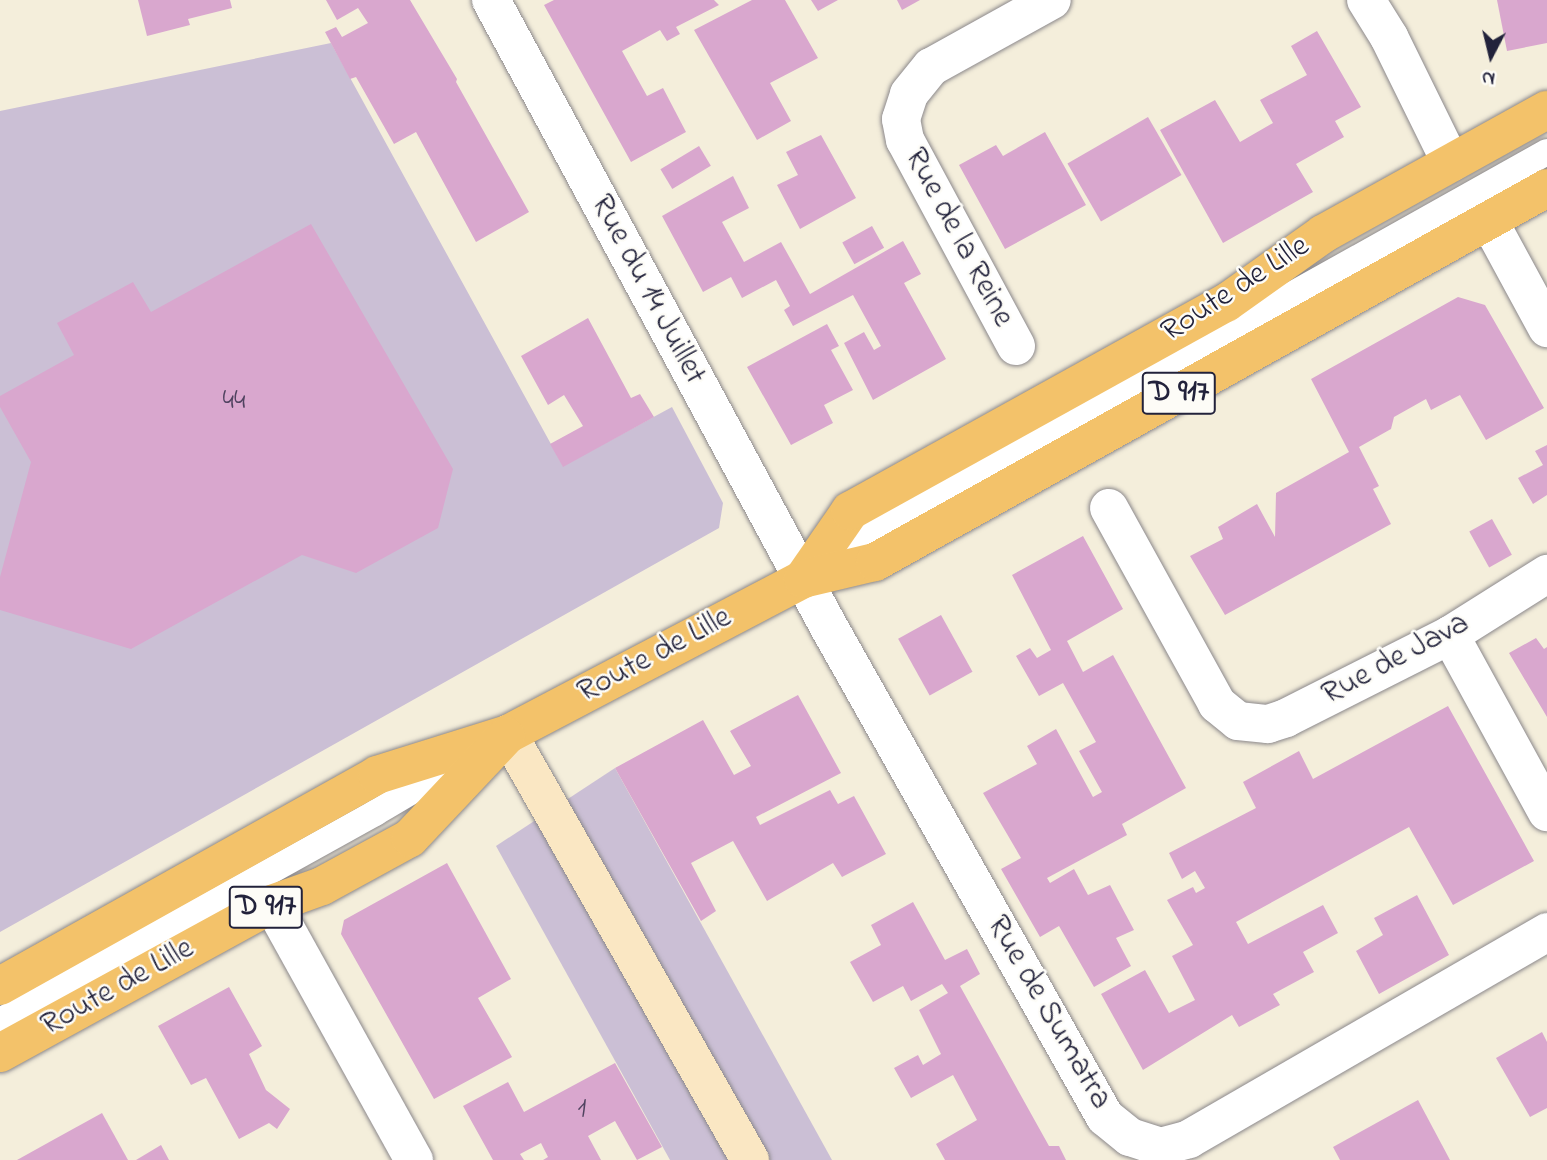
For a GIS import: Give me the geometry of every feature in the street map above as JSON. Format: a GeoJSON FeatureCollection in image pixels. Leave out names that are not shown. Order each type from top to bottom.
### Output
{"type":"FeatureCollection","features":[{"type":"Feature","properties":{"kind":"main road","name":"Route de Lille"},"geometry":{"type":"LineString","coordinates":[[803,579],[850,511],[1226,303],[1323,234],[1547,110]]}},
{"type":"Feature","properties":{"kind":"main road","name":"Route de Lille"},"geometry":{"type":"LineString","coordinates":[[0,986],[377,775],[508,734],[803,579],[875,562],[1547,188]]}},
{"type":"Feature","properties":{"kind":"main road","name":"Route de Lille"},"geometry":{"type":"LineString","coordinates":[[0,1053],[272,904],[322,886],[410,838],[508,734]]}},
{"type":"Feature","properties":{"kind":"street","name":"Rue du 14 Juillet"},"geometry":{"type":"LineString","coordinates":[[491,0],[803,579]]}},
{"type":"Feature","properties":{"kind":"street","name":"Rue de la Reine"},"geometry":{"type":"LineString","coordinates":[[1016,346],[905,140],[901,119],[909,94],[931,67],[1052,0]]}},
{"type":"Feature","properties":{"kind":"street"},"geometry":{"type":"LineString","coordinates":[[1366,0],[1389,37],[1451,163]]}},
{"type":"Feature","properties":{"kind":"street"},"geometry":{"type":"LineString","coordinates":[[1489,220],[1547,328]]}},
{"type":"Feature","properties":{"kind":"street","name":"Rue de Java"},"geometry":{"type":"LineString","coordinates":[[1109,508],[1217,704],[1238,721],[1268,724],[1286,718],[1450,635],[1547,574]]}},
{"type":"Feature","properties":{"kind":"street","name":"Rue de Sumatra"},"geometry":{"type":"LineString","coordinates":[[803,579],[1105,1117],[1130,1138],[1160,1147],[1189,1139],[1547,932]]}},
{"type":"Feature","properties":{"kind":"street"},"geometry":{"type":"LineString","coordinates":[[1450,635],[1547,812]]}},
{"type":"Feature","properties":{"kind":"street"},"geometry":{"type":"LineString","coordinates":[[508,734],[750,1160]]}},
{"type":"Feature","properties":{"kind":"street"},"geometry":{"type":"LineString","coordinates":[[272,904],[414,1160]]}},
{"type":"Feature","properties":{"kind":"lane"},"geometry":{"type":"LineString","coordinates":[[803,579],[862,535],[1547,152]]}},
{"type":"Feature","properties":{"kind":"lane"},"geometry":{"type":"LineString","coordinates":[[0,1021],[375,813],[508,734]]}},
{"type":"Feature","properties":{"kind":"shaded area"},"geometry":{"type":"Polygon","coordinates":[[[331,43],[563,466],[672,407],[723,503],[719,528],[0,932],[0,111],[331,43]]]}},
{"type":"Feature","properties":{"kind":"shaded area"},"geometry":{"type":"Polygon","coordinates":[[[615,768],[832,1160],[670,1160],[496,846],[615,768]]]}},
{"type":"Feature","properties":{"kind":"building"},"geometry":{"type":"Polygon","coordinates":[[[138,0],[230,0],[232,8],[188,19],[190,25],[147,36],[138,0]]]}},
{"type":"Feature","properties":{"kind":"building"},"geometry":{"type":"Polygon","coordinates":[[[326,0],[410,0],[457,79],[456,82],[529,212],[476,242],[416,132],[394,144],[356,77],[350,79],[325,32],[336,27],[342,37],[368,23],[358,8],[337,20],[326,0]]]}},
{"type":"Feature","properties":{"kind":"building"},"geometry":{"type":"Polygon","coordinates":[[[554,0],[714,0],[719,5],[676,27],[680,34],[667,41],[660,30],[622,51],[647,96],[663,88],[686,132],[631,162],[544,5],[554,0]]]}},
{"type":"Feature","properties":{"kind":"building"},"geometry":{"type":"Polygon","coordinates":[[[752,0],[785,0],[818,58],[770,83],[791,121],[757,140],[694,30],[752,0]]]}},
{"type":"Feature","properties":{"kind":"building"},"geometry":{"type":"Polygon","coordinates":[[[811,0],[838,0],[818,11],[811,0]]]}},
{"type":"Feature","properties":{"kind":"building"},"geometry":{"type":"Polygon","coordinates":[[[897,0],[920,0],[902,10],[897,0]]]}},
{"type":"Feature","properties":{"kind":"building"},"geometry":{"type":"Polygon","coordinates":[[[1497,0],[1547,0],[1547,43],[1507,51],[1497,0]]]}},
{"type":"Feature","properties":{"kind":"building"},"geometry":{"type":"Polygon","coordinates":[[[1317,31],[1361,107],[1335,121],[1344,137],[1296,164],[1313,192],[1223,243],[1160,130],[1215,100],[1240,142],[1273,123],[1260,100],[1307,75],[1291,46],[1317,31]]]}},
{"type":"Feature","properties":{"kind":"building"},"geometry":{"type":"Polygon","coordinates":[[[1148,117],[1182,175],[1101,222],[1067,164],[1148,117]]]}},
{"type":"Feature","properties":{"kind":"building"},"geometry":{"type":"Polygon","coordinates":[[[1045,132],[1086,205],[1005,249],[959,165],[996,145],[1003,156],[1045,132]]]}},
{"type":"Feature","properties":{"kind":"building"},"geometry":{"type":"Polygon","coordinates":[[[821,135],[856,198],[800,229],[777,185],[798,175],[786,152],[821,135]]]}},
{"type":"Feature","properties":{"kind":"building"},"geometry":{"type":"Polygon","coordinates":[[[699,146],[711,166],[672,189],[660,169],[699,146]]]}},
{"type":"Feature","properties":{"kind":"building"},"geometry":{"type":"Polygon","coordinates":[[[733,176],[749,208],[722,222],[744,262],[781,242],[810,294],[903,241],[921,274],[904,283],[946,359],[873,400],[844,343],[864,332],[874,350],[881,346],[853,295],[793,326],[784,310],[790,306],[776,280],[742,298],[731,277],[703,292],[662,216],[733,176]]]}},
{"type":"Feature","properties":{"kind":"building"},"geometry":{"type":"Polygon","coordinates":[[[311,224],[453,469],[438,528],[356,573],[302,555],[131,649],[0,610],[0,577],[31,462],[0,407],[0,396],[74,355],[57,323],[133,282],[151,312],[311,224]]]}},
{"type":"Feature","properties":{"kind":"building"},"geometry":{"type":"Polygon","coordinates":[[[872,226],[884,248],[854,264],[842,242],[872,226]]]}},
{"type":"Feature","properties":{"kind":"building"},"geometry":{"type":"Polygon","coordinates":[[[1458,297],[1485,305],[1544,408],[1486,440],[1460,395],[1431,410],[1426,399],[1394,417],[1391,429],[1359,447],[1379,486],[1373,489],[1391,524],[1225,615],[1190,556],[1223,539],[1218,527],[1257,504],[1275,537],[1276,493],[1349,452],[1311,379],[1458,297]]]}},
{"type":"Feature","properties":{"kind":"building"},"geometry":{"type":"Polygon","coordinates":[[[588,318],[631,398],[640,394],[654,417],[563,467],[550,444],[583,426],[564,395],[548,405],[521,356],[588,318]]]}},
{"type":"Feature","properties":{"kind":"building"},"geometry":{"type":"Polygon","coordinates":[[[827,324],[839,346],[831,350],[853,390],[824,405],[833,423],[791,445],[747,367],[827,324]]]}},
{"type":"Feature","properties":{"kind":"building"},"geometry":{"type":"Polygon","coordinates":[[[1547,445],[1547,495],[1533,504],[1518,478],[1543,465],[1535,451],[1547,445]]]}},
{"type":"Feature","properties":{"kind":"building"},"geometry":{"type":"Polygon","coordinates":[[[1492,519],[1512,555],[1489,567],[1469,532],[1492,519]]]}},
{"type":"Feature","properties":{"kind":"building"},"geometry":{"type":"Polygon","coordinates":[[[1083,536],[1123,609],[1067,641],[1083,672],[1113,655],[1186,788],[1122,824],[1127,835],[1047,878],[1050,883],[1074,869],[1088,895],[1110,885],[1134,930],[1116,938],[1131,966],[1094,987],[1059,926],[1040,937],[1001,869],[1021,858],[983,793],[1037,764],[1027,746],[1056,729],[1093,797],[1102,792],[1079,751],[1096,742],[1063,683],[1039,696],[1016,656],[1030,648],[1037,658],[1051,650],[1012,575],[1083,536]]]}},
{"type":"Feature","properties":{"kind":"building"},"geometry":{"type":"Polygon","coordinates":[[[941,615],[973,672],[930,696],[898,639],[941,615]]]}},
{"type":"Feature","properties":{"kind":"building"},"geometry":{"type":"Polygon","coordinates":[[[1536,638],[1544,649],[1547,647],[1547,717],[1509,653],[1536,638]]]}},
{"type":"Feature","properties":{"kind":"building"},"geometry":{"type":"Polygon","coordinates":[[[798,695],[841,773],[756,817],[760,825],[830,790],[838,804],[854,796],[886,854],[842,877],[833,863],[767,901],[733,841],[691,863],[716,911],[701,921],[615,768],[703,720],[734,775],[751,766],[730,731],[798,695]]]}},
{"type":"Feature","properties":{"kind":"building"},"geometry":{"type":"Polygon","coordinates":[[[1448,706],[1534,861],[1453,905],[1409,827],[1236,922],[1248,944],[1323,905],[1338,933],[1303,952],[1314,972],[1273,994],[1280,1005],[1239,1027],[1232,1015],[1143,1070],[1101,994],[1145,970],[1169,1013],[1195,1000],[1172,956],[1193,945],[1167,900],[1193,887],[1196,893],[1205,888],[1195,871],[1182,879],[1169,853],[1256,808],[1243,782],[1299,751],[1313,779],[1448,706]]]}},
{"type":"Feature","properties":{"kind":"building"},"geometry":{"type":"Polygon","coordinates":[[[447,863],[511,979],[478,998],[512,1057],[434,1099],[341,934],[344,920],[447,863]]]}},
{"type":"Feature","properties":{"kind":"building"},"geometry":{"type":"Polygon","coordinates":[[[1417,895],[1449,955],[1379,994],[1356,951],[1383,935],[1374,918],[1417,895]]]}},
{"type":"Feature","properties":{"kind":"building"},"geometry":{"type":"Polygon","coordinates":[[[913,902],[945,960],[967,949],[980,974],[960,986],[1049,1146],[1059,1146],[1066,1160],[945,1160],[936,1144],[977,1120],[953,1075],[911,1098],[894,1068],[918,1055],[923,1065],[941,1054],[919,1010],[948,993],[942,984],[911,1001],[903,986],[873,1002],[850,962],[881,945],[871,925],[913,902]]]}},
{"type":"Feature","properties":{"kind":"building"},"geometry":{"type":"Polygon","coordinates":[[[229,987],[262,1046],[249,1054],[266,1090],[290,1109],[277,1129],[269,1123],[239,1139],[206,1078],[191,1085],[158,1026],[229,987]]]}},
{"type":"Feature","properties":{"kind":"building"},"geometry":{"type":"Polygon","coordinates":[[[1542,1032],[1547,1042],[1547,1108],[1530,1117],[1496,1058],[1542,1032]]]}},
{"type":"Feature","properties":{"kind":"building"},"geometry":{"type":"Polygon","coordinates":[[[615,1063],[662,1147],[637,1160],[615,1121],[588,1136],[601,1160],[543,1160],[548,1157],[541,1143],[520,1154],[524,1160],[493,1160],[463,1106],[508,1082],[524,1112],[615,1063]]]}},
{"type":"Feature","properties":{"kind":"building"},"geometry":{"type":"Polygon","coordinates":[[[1418,1100],[1450,1160],[1340,1160],[1333,1147],[1418,1100]]]}},
{"type":"Feature","properties":{"kind":"building"},"geometry":{"type":"Polygon","coordinates":[[[102,1113],[128,1160],[17,1160],[53,1140],[102,1113]]]}},
{"type":"Feature","properties":{"kind":"building"},"geometry":{"type":"Polygon","coordinates":[[[161,1145],[169,1160],[136,1160],[161,1145]]]}}]}
